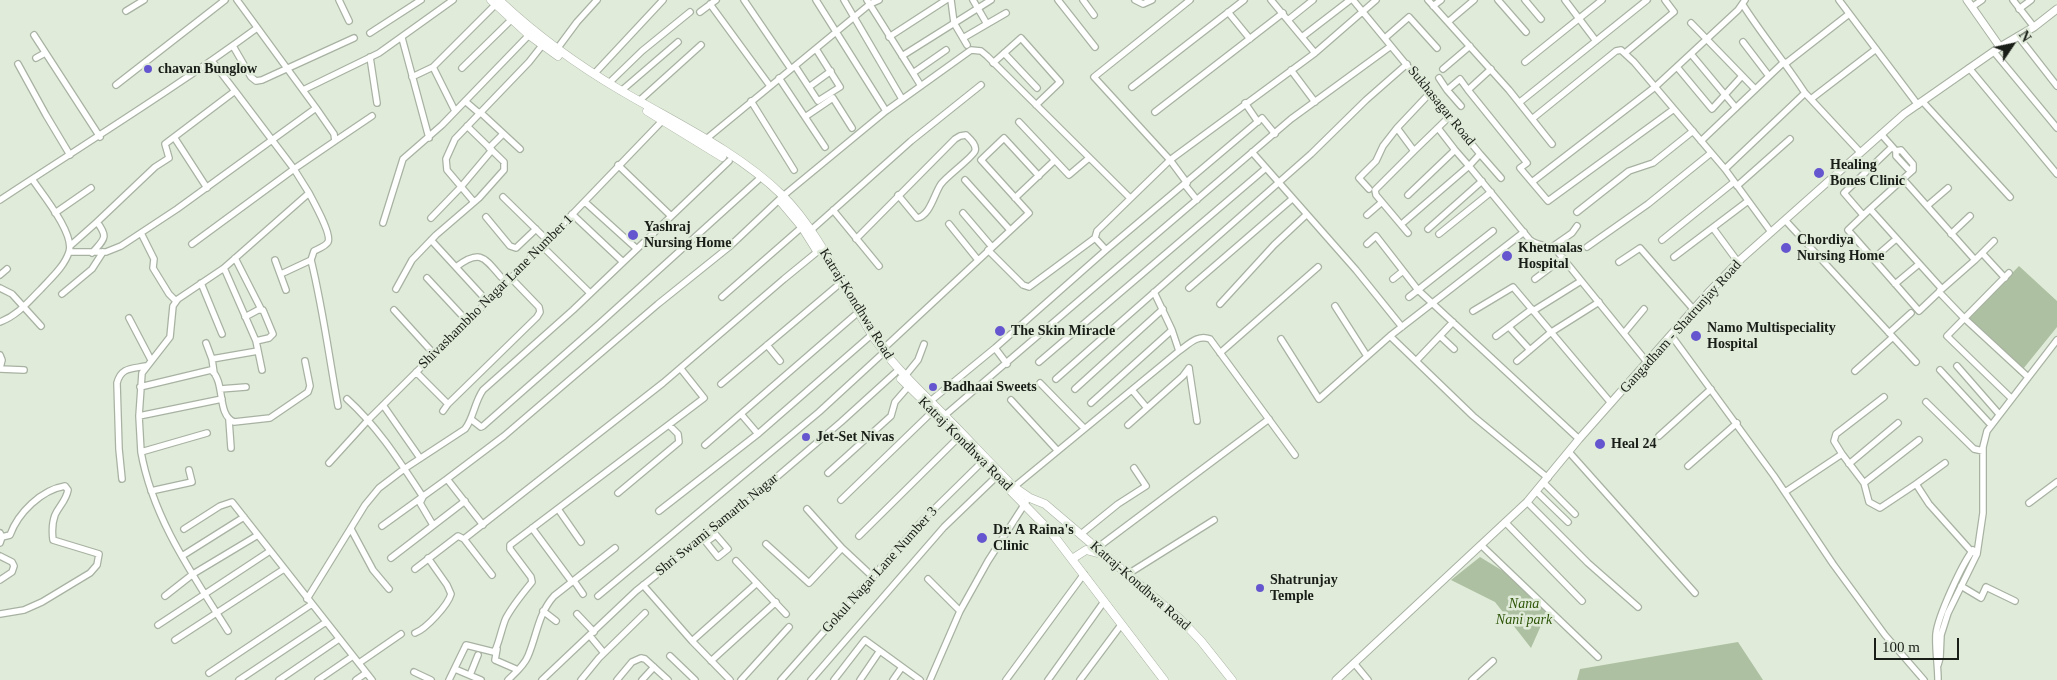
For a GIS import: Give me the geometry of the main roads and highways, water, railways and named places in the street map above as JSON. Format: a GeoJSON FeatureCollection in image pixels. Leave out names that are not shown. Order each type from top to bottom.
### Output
{"type":"FeatureCollection","features":[{"type":"Feature","properties":{"kind":"highway","name":"Katraj-Kondhwa Road"},"geometry":{"type":"LineString","coordinates":[[495,2],[528,35],[557,49],[664,119],[704,140],[757,174],[810,231],[882,352],[928,402],[1027,501],[1045,504],[1182,620],[1202,641],[1232,680]]}},
{"type":"Feature","properties":{"kind":"highway","name":"Katraj-Kondhwa Road"},"geometry":{"type":"LineString","coordinates":[[495,2],[544,43],[729,161],[781,198]]}},
{"type":"Feature","properties":{"kind":"highway","name":"Katraj Kondhwa Road"},"geometry":{"type":"LineString","coordinates":[[781,198],[818,252],[869,337],[895,372],[908,387],[928,402],[934,411],[996,477],[1027,501],[1084,574],[1103,603],[1164,680]]}},
{"type":"Feature","properties":{"kind":"highway"},"geometry":{"type":"LineString","coordinates":[[1072,559],[1086,550],[1104,554]]}},
{"type":"Feature","properties":{"kind":"main road"},"geometry":{"type":"LineString","coordinates":[[1968,0],[1997,49]]}},
{"type":"Feature","properties":{"kind":"main road","name":"Gangadham - Shatrunjay Road"},"geometry":{"type":"LineString","coordinates":[[1336,680],[1537,492],[1579,439],[1738,262],[1904,114],[1997,49],[2034,27],[2057,9]]}},
{"type":"Feature","properties":{"kind":"place","name":"chavan Bunglow"},"geometry":{"type":"Point","coordinates":[148,69]}},
{"type":"Feature","properties":{"kind":"place","name":"Healing Bones Clinic"},"geometry":{"type":"Point","coordinates":[1819,173]}},
{"type":"Feature","properties":{"kind":"place","name":"Yashraj Nursing Home"},"geometry":{"type":"Point","coordinates":[633,235]}},
{"type":"Feature","properties":{"kind":"place","name":"Chordiya Nursing Home"},"geometry":{"type":"Point","coordinates":[1786,248]}},
{"type":"Feature","properties":{"kind":"place","name":"Khetmalas Hospital"},"geometry":{"type":"Point","coordinates":[1507,256]}},
{"type":"Feature","properties":{"kind":"place","name":"The Skin Miracle"},"geometry":{"type":"Point","coordinates":[1000,331]}},
{"type":"Feature","properties":{"kind":"place","name":"Namo Multispeciality Hospital"},"geometry":{"type":"Point","coordinates":[1696,336]}},
{"type":"Feature","properties":{"kind":"place","name":"Badhaai Sweets"},"geometry":{"type":"Point","coordinates":[933,387]}},
{"type":"Feature","properties":{"kind":"place","name":"Jet-Set Nivas"},"geometry":{"type":"Point","coordinates":[806,437]}},
{"type":"Feature","properties":{"kind":"place","name":"Heal 24"},"geometry":{"type":"Point","coordinates":[1600,444]}},
{"type":"Feature","properties":{"kind":"place","name":"Dr. A Raina's Clinic"},"geometry":{"type":"Point","coordinates":[982,538]}},
{"type":"Feature","properties":{"kind":"place","name":"Shatrunjay Temple"},"geometry":{"type":"Point","coordinates":[1260,588]}},
{"type":"Feature","properties":{"kind":"park label","name":"Nana Nani park"},"geometry":{"type":"Point","coordinates":[1524,612]}}]}
